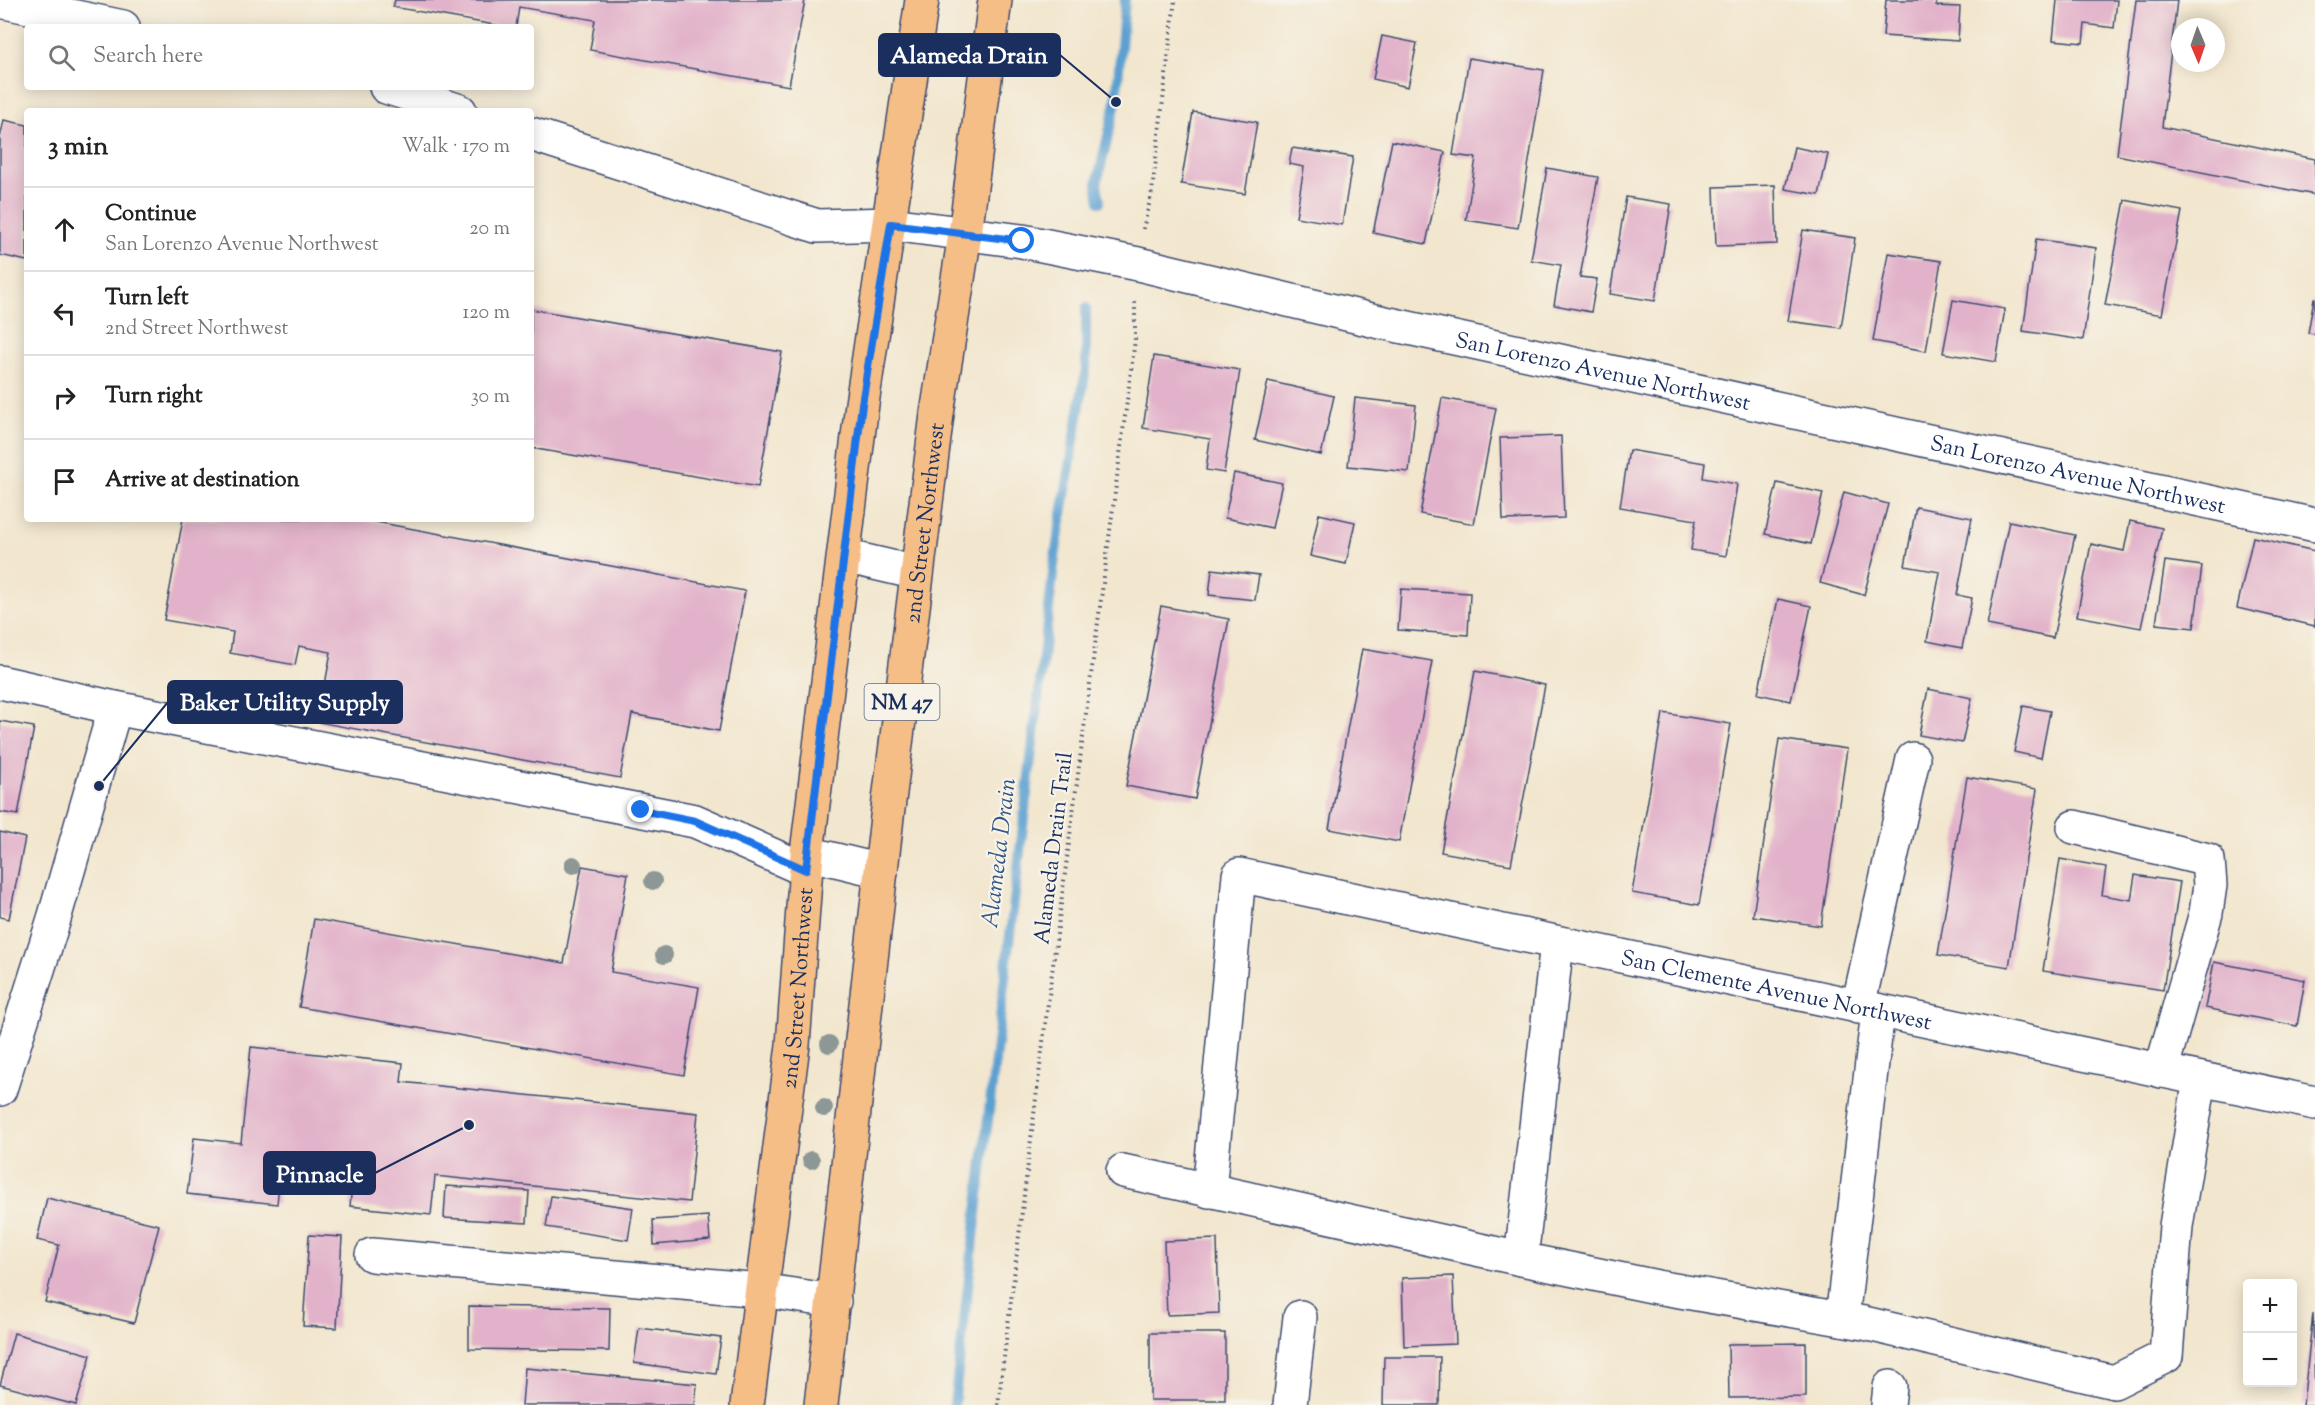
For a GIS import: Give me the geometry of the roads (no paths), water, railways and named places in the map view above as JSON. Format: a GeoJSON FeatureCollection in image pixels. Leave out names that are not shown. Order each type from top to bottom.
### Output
{"type":"FeatureCollection","features":[{"type":"Feature","properties":{"kind":"main road","name":"2nd Street Northwest"},"geometry":{"type":"LineString","coordinates":[[747,1405],[793,1045],[807,861],[862,404],[891,224],[922,0]]}},
{"type":"Feature","properties":{"kind":"main road","name":"2nd Street Northwest"},"geometry":{"type":"LineString","coordinates":[[821,1405],[917,573],[937,414],[965,234],[995,0]]}},
{"type":"Feature","properties":{"kind":"street"},"geometry":{"type":"LineString","coordinates":[[0,1],[109,24]]}},
{"type":"Feature","properties":{"kind":"street"},"geometry":{"type":"LineString","coordinates":[[395,90],[451,108]]}},
{"type":"Feature","properties":{"kind":"street","name":"San Lorenzo Avenue Northwest"},"geometry":{"type":"LineString","coordinates":[[534,135],[817,226],[891,224],[1022,241],[1138,264],[1376,321],[2315,525]]}},
{"type":"Feature","properties":{"kind":"street"},"geometry":{"type":"LineString","coordinates":[[844,556],[917,573]]}},
{"type":"Feature","properties":{"kind":"street"},"geometry":{"type":"LineString","coordinates":[[0,682],[115,708],[695,821],[807,861],[881,871]]}},
{"type":"Feature","properties":{"kind":"street"},"geometry":{"type":"LineString","coordinates":[[0,1089],[7,1045],[115,708]]}},
{"type":"Feature","properties":{"kind":"street"},"geometry":{"type":"LineString","coordinates":[[1842,1319],[1868,1009],[1913,759]]}},
{"type":"Feature","properties":{"kind":"street"},"geometry":{"type":"LineString","coordinates":[[2074,826],[2208,861],[2210,885],[2206,913],[2161,1071]]}},
{"type":"Feature","properties":{"kind":"street","name":"San Clemente Avenue Northwest"},"geometry":{"type":"LineString","coordinates":[[1209,1191],[1239,875],[2315,1103]]}},
{"type":"Feature","properties":{"kind":"street"},"geometry":{"type":"LineString","coordinates":[[1521,1259],[1557,943]]}},
{"type":"Feature","properties":{"kind":"street"},"geometry":{"type":"LineString","coordinates":[[1123,1171],[1657,1287],[1842,1319],[2114,1382],[2166,1356],[2176,1226],[2200,1078]]}},
{"type":"Feature","properties":{"kind":"street"},"geometry":{"type":"LineString","coordinates":[[372,1255],[760,1290],[834,1301]]}},
{"type":"Feature","properties":{"kind":"street"},"geometry":{"type":"LineString","coordinates":[[1290,1405],[1300,1317]]}},
{"type":"Feature","properties":{"kind":"waterway","name":"Alameda Drain"},"geometry":{"type":"LineString","coordinates":[[1100,202],[1097,183],[1116,102],[1125,0]]}},
{"type":"Feature","properties":{"kind":"waterway","name":"Alameda Drain"},"geometry":{"type":"LineString","coordinates":[[954,1405],[1055,557],[1086,368],[1086,308]]}},
{"type":"Feature","properties":{"kind":"place","name":"Alameda Drain"},"geometry":{"type":"Point","coordinates":[1116,102]}},
{"type":"Feature","properties":{"kind":"place","name":"Baker Utility Supply"},"geometry":{"type":"Point","coordinates":[99,786]}},
{"type":"Feature","properties":{"kind":"place","name":"Pinnacle"},"geometry":{"type":"Point","coordinates":[469,1125]}}]}
